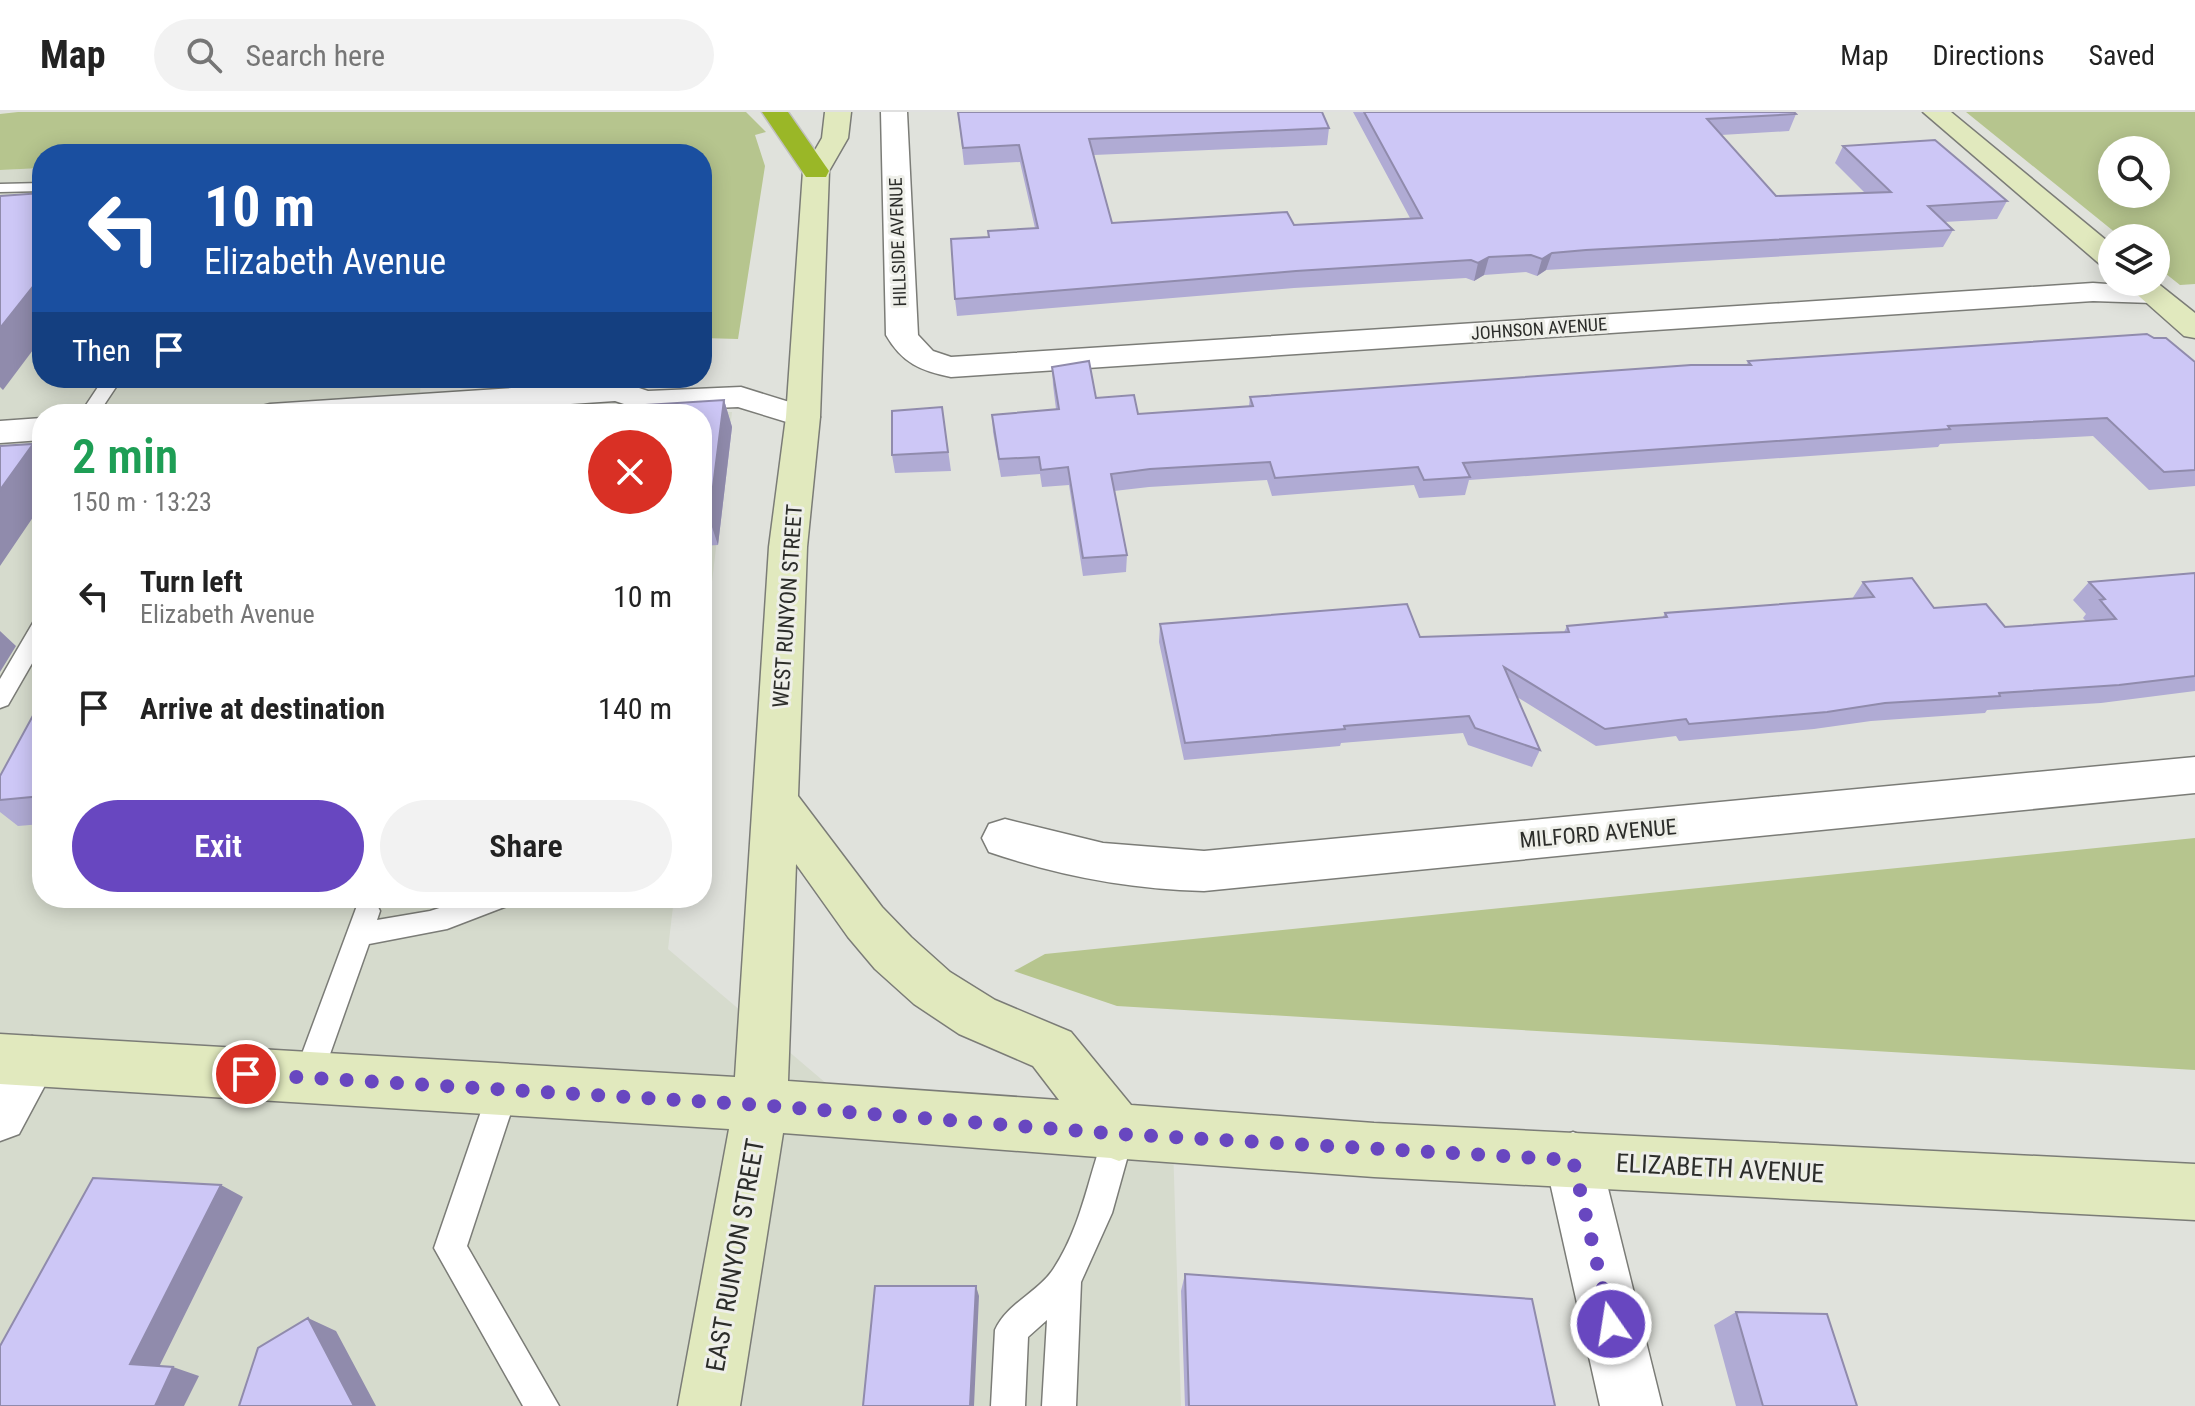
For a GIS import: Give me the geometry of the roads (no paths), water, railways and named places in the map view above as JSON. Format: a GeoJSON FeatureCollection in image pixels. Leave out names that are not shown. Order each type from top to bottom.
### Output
{"type":"FeatureCollection","features":[{"type":"Feature","properties":{"kind":"highway"},"geometry":{"type":"LineString","coordinates":[[775,112],[816,171]]}},
{"type":"Feature","properties":{"kind":"main road","name":"WEST RUNYON STREET"},"geometry":{"type":"LineString","coordinates":[[760,1105],[788,547],[803,417],[816,171],[835,138],[838,112]]}},
{"type":"Feature","properties":{"kind":"main road"},"geometry":{"type":"LineString","coordinates":[[1936,112],[2098,248]]}},
{"type":"Feature","properties":{"kind":"main road"},"geometry":{"type":"LineString","coordinates":[[2155,296],[2195,329]]}},
{"type":"Feature","properties":{"kind":"main road"},"geometry":{"type":"LineString","coordinates":[[775,800],[865,922],[893,953],[932,988],[977,1017],[1052,1049],[1119,1134]]}},
{"type":"Feature","properties":{"kind":"main road","name":"ELIZABETH AVENUE"},"geometry":{"type":"LineString","coordinates":[[16,1060],[760,1105],[1119,1134],[2195,1192]]}},
{"type":"Feature","properties":{"kind":"main road","name":"EAST RUNYON STREET"},"geometry":{"type":"LineString","coordinates":[[709,1406],[760,1105]]}},
{"type":"Feature","properties":{"kind":"street","name":"HILLSIDE AVENUE"},"geometry":{"type":"LineString","coordinates":[[894,112],[902,335],[909,348],[926,361]]}},
{"type":"Feature","properties":{"kind":"street","name":"JOHNSON AVENUE"},"geometry":{"type":"LineString","coordinates":[[926,361],[965,367],[2098,292]]}},
{"type":"Feature","properties":{"kind":"street"},"geometry":{"type":"LineString","coordinates":[[421,404],[618,391],[645,401],[741,397],[803,417]]}},
{"type":"Feature","properties":{"kind":"street"},"geometry":{"type":"LineString","coordinates":[[0,432],[32,430]]}},
{"type":"Feature","properties":{"kind":"street","name":"MILFORD AVENUE"},"geometry":{"type":"LineString","coordinates":[[1005,838],[1100,865],[1153,871],[1204,871],[2195,775]]}},
{"type":"Feature","properties":{"kind":"street"},"geometry":{"type":"LineString","coordinates":[[0,1115],[16,1060]]}},
{"type":"Feature","properties":{"kind":"street"},"geometry":{"type":"LineString","coordinates":[[1573,1160],[1631,1406]]}},
{"type":"Feature","properties":{"kind":"lane"},"geometry":{"type":"LineString","coordinates":[[0,188],[32,187]]}},
{"type":"Feature","properties":{"kind":"lane"},"geometry":{"type":"LineString","coordinates":[[0,699],[32,644]]}},
{"type":"Feature","properties":{"kind":"lane"},"geometry":{"type":"LineString","coordinates":[[308,1078],[363,922],[436,922],[472,908]]}},
{"type":"Feature","properties":{"kind":"lane"},"geometry":{"type":"LineString","coordinates":[[503,1091],[450,1248],[542,1406]]}},
{"type":"Feature","properties":{"kind":"lane"},"geometry":{"type":"LineString","coordinates":[[1059,1406],[1065,1281],[1096,1213],[1119,1134]]}},
{"type":"Feature","properties":{"kind":"lane"},"geometry":{"type":"LineString","coordinates":[[1008,1406],[1012,1330],[1065,1281]]}}]}
